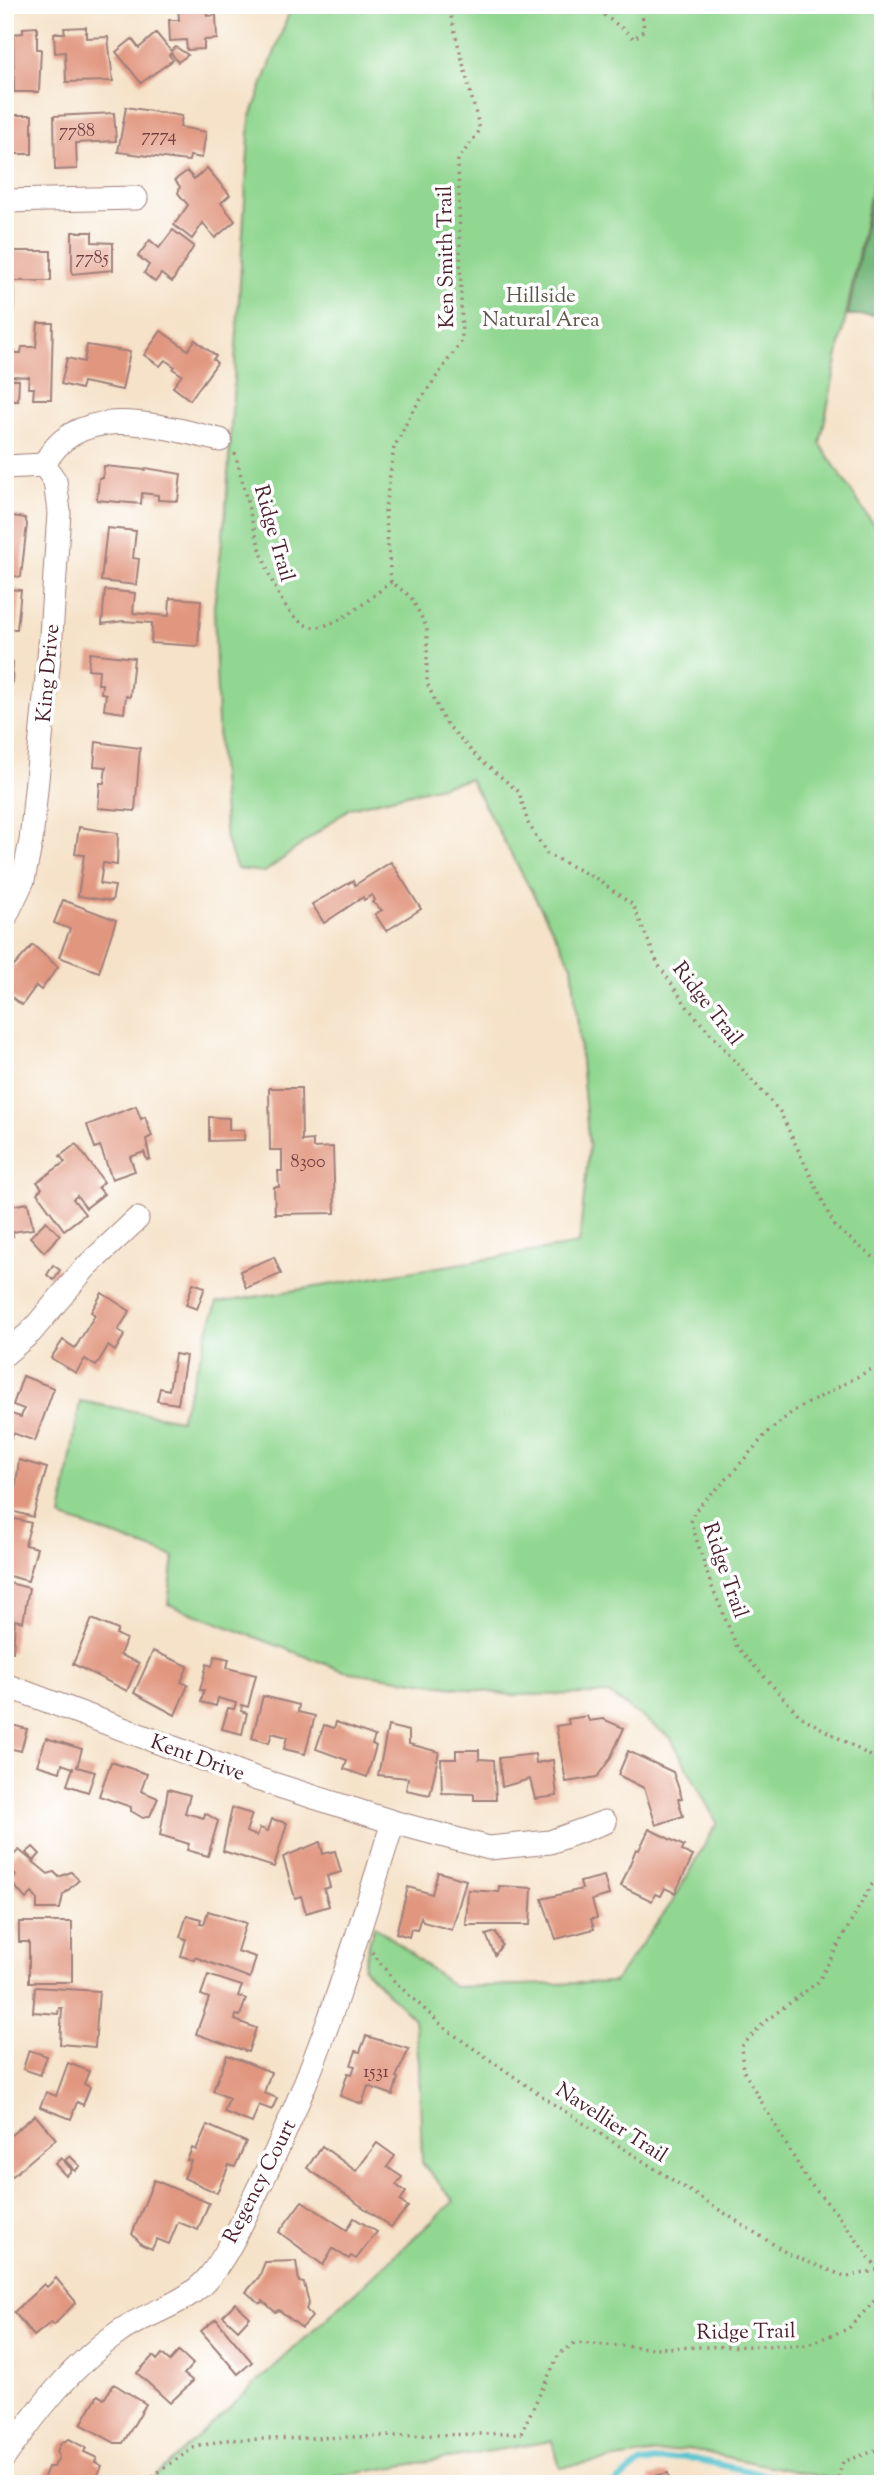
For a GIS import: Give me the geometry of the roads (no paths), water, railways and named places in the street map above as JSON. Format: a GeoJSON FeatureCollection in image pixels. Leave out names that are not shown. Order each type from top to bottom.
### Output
{"type":"FeatureCollection","features":[{"type":"Feature","properties":{"kind":"street"},"geometry":{"type":"LineString","coordinates":[[5,201],[136,198]]}},
{"type":"Feature","properties":{"kind":"street"},"geometry":{"type":"LineString","coordinates":[[5,467],[44,465],[62,438],[109,421],[142,422],[220,440]]}},
{"type":"Feature","properties":{"kind":"street","name":"King Drive"},"geometry":{"type":"LineString","coordinates":[[5,918],[23,880],[31,841],[51,636],[59,512],[55,481],[44,465]]}},
{"type":"Feature","properties":{"kind":"street"},"geometry":{"type":"LineString","coordinates":[[5,1354],[31,1332],[85,1268],[136,1219]]}},
{"type":"Feature","properties":{"kind":"street","name":"Kent Drive"},"geometry":{"type":"LineString","coordinates":[[5,1685],[257,1779],[393,1822],[489,1848],[550,1842],[606,1822]]}},
{"type":"Feature","properties":{"kind":"street","name":"Regency Court"},"geometry":{"type":"LineString","coordinates":[[5,2456],[40,2408],[84,2359],[121,2330],[164,2311],[208,2278],[247,2211],[313,2070],[393,1822]]}},
{"type":"Feature","properties":{"kind":"waterway"},"geometry":{"type":"LineString","coordinates":[[614,2484],[641,2463],[685,2457],[807,2484]]}},
{"type":"Feature","properties":{"kind":"park label","name":"Hillside Natural Area"},"geometry":{"type":"Point","coordinates":[541,307]}}]}
